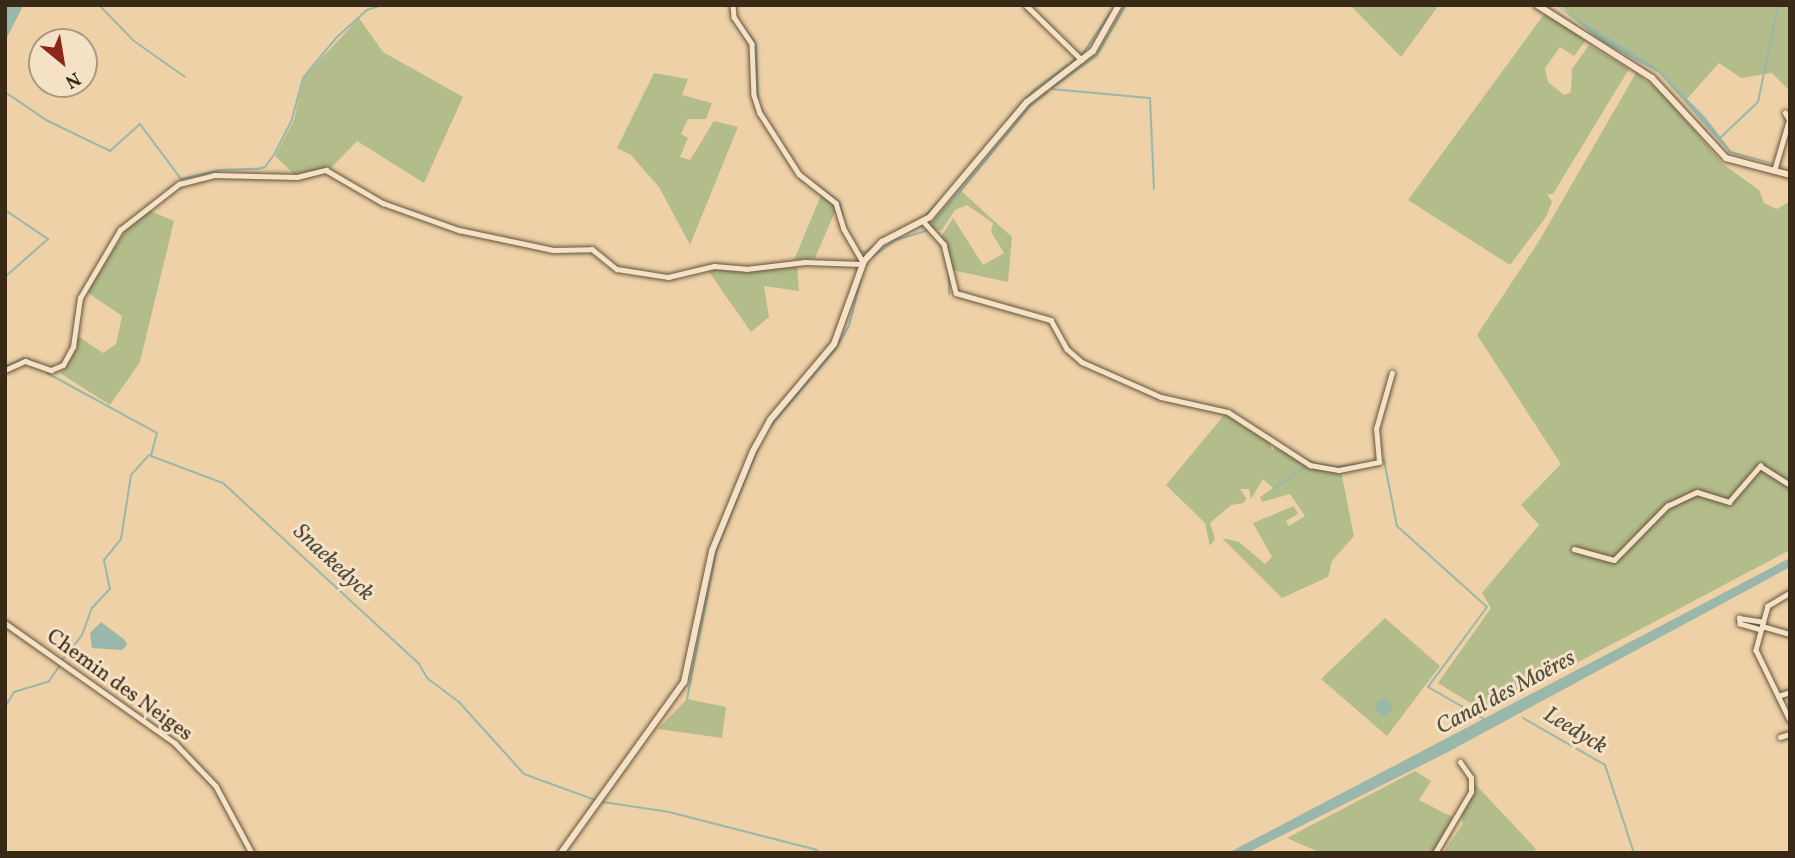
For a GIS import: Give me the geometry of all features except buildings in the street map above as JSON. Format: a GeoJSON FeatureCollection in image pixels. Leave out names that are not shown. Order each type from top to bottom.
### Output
{"type":"FeatureCollection","features":[{"type":"Feature","properties":{"kind":"main road"},"geometry":{"type":"LineString","coordinates":[[561,853],[684,682],[712,551],[754,447],[770,420],[834,344],[863,263],[882,242],[923,222],[979,164],[1029,101],[1082,61],[1100,42],[1119,5]]}},
{"type":"Feature","properties":{"kind":"main road"},"geometry":{"type":"LineString","coordinates":[[1537,5],[1654,80],[1724,156],[1790,175]]}},
{"type":"Feature","properties":{"kind":"street"},"geometry":{"type":"LineString","coordinates":[[733,5],[734,18],[753,46],[754,92],[760,113],[797,172],[837,205],[844,229],[863,263]]}},
{"type":"Feature","properties":{"kind":"street"},"geometry":{"type":"LineString","coordinates":[[1026,5],[1082,61]]}},
{"type":"Feature","properties":{"kind":"street"},"geometry":{"type":"LineString","coordinates":[[1774,169],[1789,120],[1785,113]]}},
{"type":"Feature","properties":{"kind":"street"},"geometry":{"type":"LineString","coordinates":[[5,370],[23,361],[51,370],[63,365],[73,347],[79,300],[120,230],[179,184],[214,175],[297,177],[326,170],[383,203],[459,230],[553,250],[592,249],[617,269],[670,278],[714,266],[750,269],[807,262],[863,263]]}},
{"type":"Feature","properties":{"kind":"street"},"geometry":{"type":"LineString","coordinates":[[923,222],[944,244],[955,293],[1051,320],[1067,349],[1079,360],[1161,397],[1228,412],[1310,465],[1339,470],[1379,463],[1376,429],[1392,373]]}},
{"type":"Feature","properties":{"kind":"street"},"geometry":{"type":"LineString","coordinates":[[1574,549],[1614,560],[1667,506],[1697,492],[1729,502],[1760,466],[1790,485]]}},
{"type":"Feature","properties":{"kind":"street"},"geometry":{"type":"LineString","coordinates":[[1790,593],[1769,604],[1756,651],[1790,720]]}},
{"type":"Feature","properties":{"kind":"street","name":"Chemin des Neiges"},"geometry":{"type":"LineString","coordinates":[[5,623],[172,739],[216,786],[252,853]]}},
{"type":"Feature","properties":{"kind":"street"},"geometry":{"type":"LineString","coordinates":[[1762,626],[1790,634]]}},
{"type":"Feature","properties":{"kind":"street"},"geometry":{"type":"LineString","coordinates":[[1778,696],[1790,692]]}},
{"type":"Feature","properties":{"kind":"street"},"geometry":{"type":"LineString","coordinates":[[1780,737],[1790,734]]}},
{"type":"Feature","properties":{"kind":"street"},"geometry":{"type":"LineString","coordinates":[[1435,853],[1472,791],[1471,778],[1460,762]]}},
{"type":"Feature","properties":{"kind":"green space"},"geometry":{"type":"Polygon","coordinates":[[[1350,5],[1439,5],[1401,57],[1350,5]]]}},
{"type":"Feature","properties":{"kind":"green space"},"geometry":{"type":"Polygon","coordinates":[[[1559,5],[1790,5],[1790,91],[1772,73],[1741,78],[1719,63],[1686,100],[1658,69],[1600,37],[1559,5]]]}},
{"type":"Feature","properties":{"kind":"green space"},"geometry":{"type":"Polygon","coordinates":[[[1545,13],[1586,40],[1574,56],[1560,47],[1545,68],[1548,82],[1564,95],[1571,92],[1572,69],[1589,45],[1629,69],[1553,194],[1547,194],[1552,202],[1546,217],[1510,265],[1408,200],[1545,13]]]}},
{"type":"Feature","properties":{"kind":"green space"},"geometry":{"type":"Polygon","coordinates":[[[359,18],[383,52],[463,97],[424,183],[357,141],[332,167],[301,174],[294,174],[275,156],[294,120],[303,78],[359,18]]]}},
{"type":"Feature","properties":{"kind":"green space"},"geometry":{"type":"Polygon","coordinates":[[[654,73],[688,79],[682,95],[712,103],[706,119],[688,119],[681,134],[688,138],[680,157],[690,160],[714,121],[738,127],[690,245],[659,187],[631,155],[617,148],[654,73]]]}},
{"type":"Feature","properties":{"kind":"green space"},"geometry":{"type":"Polygon","coordinates":[[[1636,73],[1663,94],[1723,164],[1759,190],[1764,203],[1777,209],[1790,201],[1790,550],[1499,704],[1480,709],[1438,683],[1491,608],[1482,593],[1539,525],[1521,505],[1561,464],[1477,335],[1539,241],[1636,73]]]}},
{"type":"Feature","properties":{"kind":"green space"},"geometry":{"type":"Polygon","coordinates":[[[960,190],[1012,237],[1008,282],[952,270],[941,237],[953,218],[983,265],[1004,253],[991,232],[993,223],[967,205],[955,210],[942,230],[933,230],[930,224],[960,190]]]}},
{"type":"Feature","properties":{"kind":"green space"},"geometry":{"type":"Polygon","coordinates":[[[822,193],[837,207],[815,258],[794,260],[822,193]]]}},
{"type":"Feature","properties":{"kind":"green space"},"geometry":{"type":"Polygon","coordinates":[[[148,210],[174,221],[140,362],[110,405],[60,373],[72,358],[78,336],[103,353],[116,344],[122,316],[87,292],[128,227],[148,210]]]}},
{"type":"Feature","properties":{"kind":"green space"},"geometry":{"type":"Polygon","coordinates":[[[797,265],[799,291],[764,286],[769,317],[751,332],[707,269],[748,272],[797,265]]]}},
{"type":"Feature","properties":{"kind":"green space"},"geometry":{"type":"Polygon","coordinates":[[[1225,414],[1270,443],[1272,451],[1274,448],[1341,471],[1354,536],[1332,561],[1328,577],[1282,598],[1222,538],[1239,542],[1265,564],[1272,557],[1253,523],[1294,506],[1298,514],[1286,521],[1289,526],[1305,516],[1290,494],[1262,502],[1260,497],[1273,488],[1263,479],[1251,499],[1249,489],[1240,489],[1246,498],[1244,503],[1231,505],[1210,523],[1215,539],[1210,546],[1205,523],[1166,485],[1225,414]]]}},
{"type":"Feature","properties":{"kind":"green space"},"geometry":{"type":"Polygon","coordinates":[[[1385,618],[1440,666],[1387,736],[1321,679],[1385,618]]]}},
{"type":"Feature","properties":{"kind":"green space"},"geometry":{"type":"Polygon","coordinates":[[[687,699],[726,707],[722,738],[658,729],[687,699]]]}},
{"type":"Feature","properties":{"kind":"green space"},"geometry":{"type":"Polygon","coordinates":[[[1415,771],[1431,781],[1419,800],[1454,818],[1433,853],[1321,853],[1287,838],[1415,771]]]}},
{"type":"Feature","properties":{"kind":"green space"},"geometry":{"type":"Polygon","coordinates":[[[1475,784],[1536,849],[1533,853],[1443,853],[1463,824],[1461,815],[1475,784]]]}},
{"type":"Feature","properties":{"kind":"shaded area"},"geometry":{"type":"Polygon","coordinates":[[[5,5],[23,6],[5,41],[5,5]]]}},
{"type":"Feature","properties":{"kind":"shaded area"},"geometry":{"type":"Polygon","coordinates":[[[1556,5],[1658,69],[1706,118],[1731,151],[1790,168],[1730,153],[1659,73],[1603,42],[1556,5]]]}},
{"type":"Feature","properties":{"kind":"shaded area"},"geometry":{"type":"Polygon","coordinates":[[[1790,558],[1790,567],[1446,753],[1247,853],[1228,853],[1790,558]]]}},
{"type":"Feature","properties":{"kind":"shaded area"},"geometry":{"type":"Polygon","coordinates":[[[101,622],[125,640],[127,645],[122,650],[92,648],[90,633],[101,622]]]}},
{"type":"Feature","properties":{"kind":"shaded area"},"geometry":{"type":"Polygon","coordinates":[[[1381,699],[1387,699],[1392,707],[1390,713],[1381,715],[1376,710],[1376,704],[1381,699]]]}},
{"type":"Feature","properties":{"kind":"waterway"},"geometry":{"type":"LineString","coordinates":[[99,5],[134,41],[185,77]]}},
{"type":"Feature","properties":{"kind":"waterway"},"geometry":{"type":"LineString","coordinates":[[5,92],[46,120],[110,151],[140,124],[181,179],[220,170],[258,169],[265,167],[275,153],[292,119],[303,78],[337,37],[367,10],[382,5]]}},
{"type":"Feature","properties":{"kind":"waterway"},"geometry":{"type":"LineString","coordinates":[[1052,88],[1097,55],[1126,5]]}},
{"type":"Feature","properties":{"kind":"waterway"},"geometry":{"type":"LineString","coordinates":[[1720,138],[1758,102],[1778,5]]}},
{"type":"Feature","properties":{"kind":"waterway"},"geometry":{"type":"LineString","coordinates":[[1082,55],[1110,13]]}},
{"type":"Feature","properties":{"kind":"waterway"},"geometry":{"type":"LineString","coordinates":[[742,26],[756,44],[758,99]]}},
{"type":"Feature","properties":{"kind":"waterway"},"geometry":{"type":"LineString","coordinates":[[1007,121],[1034,90],[1076,59]]}},
{"type":"Feature","properties":{"kind":"waterway"},"geometry":{"type":"LineString","coordinates":[[1051,89],[1150,98],[1154,189]]}},
{"type":"Feature","properties":{"kind":"waterway"},"geometry":{"type":"LineString","coordinates":[[931,227],[1030,106],[1048,92]]}},
{"type":"Feature","properties":{"kind":"waterway"},"geometry":{"type":"LineString","coordinates":[[759,105],[764,116]]}},
{"type":"Feature","properties":{"kind":"waterway"},"geometry":{"type":"LineString","coordinates":[[815,184],[840,203],[843,218]]}},
{"type":"Feature","properties":{"kind":"waterway"},"geometry":{"type":"LineString","coordinates":[[925,216],[938,203]]}},
{"type":"Feature","properties":{"kind":"waterway","name":"Snaekedyck"},"geometry":{"type":"LineString","coordinates":[[5,210],[48,239],[5,277]]}},
{"type":"Feature","properties":{"kind":"waterway"},"geometry":{"type":"LineString","coordinates":[[859,251],[865,252],[901,229]]}},
{"type":"Feature","properties":{"kind":"waterway"},"geometry":{"type":"LineString","coordinates":[[873,256],[896,240],[928,230]]}},
{"type":"Feature","properties":{"kind":"waterway"},"geometry":{"type":"LineString","coordinates":[[949,271],[949,294]]}},
{"type":"Feature","properties":{"kind":"waterway"},"geometry":{"type":"LineString","coordinates":[[768,429],[835,350],[849,326],[861,279]]}},
{"type":"Feature","properties":{"kind":"waterway","name":"Snaekedyck"},"geometry":{"type":"LineString","coordinates":[[5,367],[24,358],[40,364]]}},
{"type":"Feature","properties":{"kind":"waterway","name":"Snaekedyck"},"geometry":{"type":"LineString","coordinates":[[47,373],[157,433],[151,456],[223,483],[419,664],[427,678],[459,702],[524,774],[595,800]]}},
{"type":"Feature","properties":{"kind":"waterway"},"geometry":{"type":"LineString","coordinates":[[687,699],[717,548],[759,446]]}},
{"type":"Feature","properties":{"kind":"waterway"},"geometry":{"type":"LineString","coordinates":[[62,660],[82,635],[92,608],[110,589],[104,560],[121,539],[131,475],[149,455]]}},
{"type":"Feature","properties":{"kind":"waterway","name":"Canal des Moëres"},"geometry":{"type":"LineString","coordinates":[[1384,460],[1397,526],[1487,607],[1428,687],[1486,720]]}},
{"type":"Feature","properties":{"kind":"waterway"},"geometry":{"type":"LineString","coordinates":[[1311,463],[1336,467],[1358,464]]}},
{"type":"Feature","properties":{"kind":"waterway"},"geometry":{"type":"LineString","coordinates":[[1273,489],[1307,466]]}},
{"type":"Feature","properties":{"kind":"waterway"},"geometry":{"type":"LineString","coordinates":[[5,707],[14,692],[49,681],[60,665]]}},
{"type":"Feature","properties":{"kind":"waterway","name":"Leedyck"},"geometry":{"type":"LineString","coordinates":[[1523,718],[1605,765],[1634,853]]}},
{"type":"Feature","properties":{"kind":"waterway","name":"Snaekedyck"},"geometry":{"type":"LineString","coordinates":[[603,802],[669,812],[817,850]]}}]}
